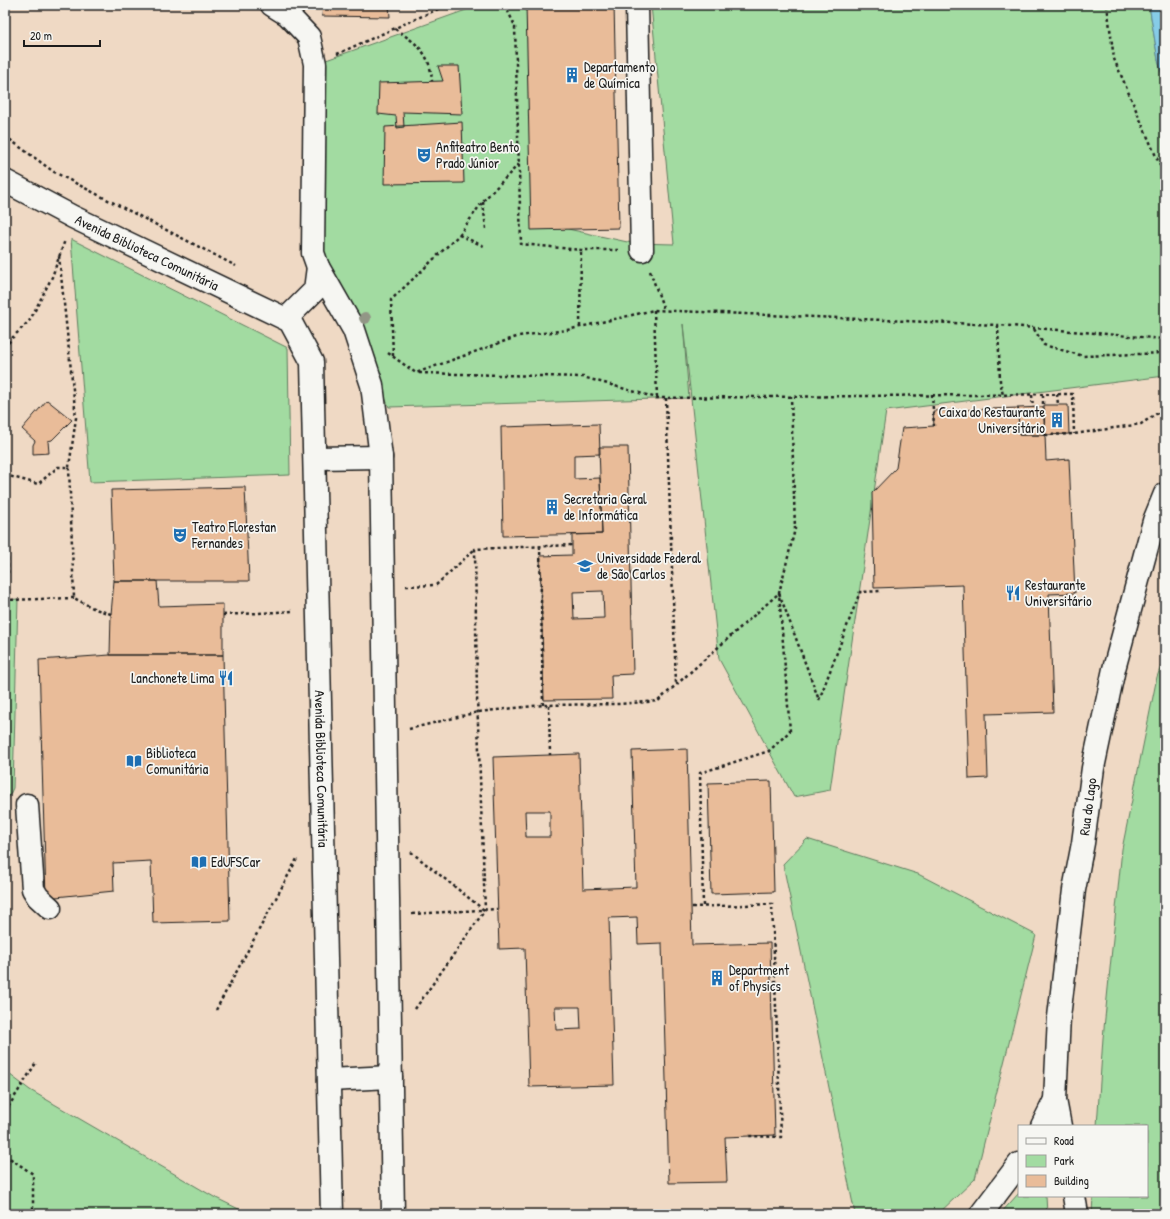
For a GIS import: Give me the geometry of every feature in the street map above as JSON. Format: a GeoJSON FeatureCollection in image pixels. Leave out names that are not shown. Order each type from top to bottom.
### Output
{"type":"FeatureCollection","features":[{"type":"Feature","properties":{"kind":"street"},"geometry":{"type":"LineString","coordinates":[[272,5],[288,15],[309,37],[315,64],[314,252],[318,267],[354,330],[372,384],[381,457],[394,1214]]}},
{"type":"Feature","properties":{"kind":"street"},"geometry":{"type":"LineString","coordinates":[[637,5],[642,250]]}},
{"type":"Feature","properties":{"kind":"street","name":"Avenida Biblioteca Comunitária"},"geometry":{"type":"LineString","coordinates":[[5,181],[73,217],[290,321],[312,362],[319,609],[332,1214]]}},
{"type":"Feature","properties":{"kind":"street"},"geometry":{"type":"LineString","coordinates":[[290,321],[291,314],[315,290],[318,267]]}},
{"type":"Feature","properties":{"kind":"street"},"geometry":{"type":"LineString","coordinates":[[315,458],[381,457]]}},
{"type":"Feature","properties":{"kind":"street","name":"Rua do Lago"},"geometry":{"type":"LineString","coordinates":[[1060,1125],[1056,1100],[1059,1017],[1074,890],[1083,843],[1093,768],[1114,669],[1154,521],[1165,494]]}},
{"type":"Feature","properties":{"kind":"street"},"geometry":{"type":"LineString","coordinates":[[27,805],[32,889],[50,908]]}},
{"type":"Feature","properties":{"kind":"street"},"geometry":{"type":"LineString","coordinates":[[329,1080],[391,1077]]}},
{"type":"Feature","properties":{"kind":"street"},"geometry":{"type":"LineString","coordinates":[[1043,1125],[1056,1100]]}},
{"type":"Feature","properties":{"kind":"street"},"geometry":{"type":"LineString","coordinates":[[981,1214],[1018,1165]]}},
{"type":"Feature","properties":{"kind":"street"},"geometry":{"type":"LineString","coordinates":[[1074,1197],[1078,1214]]}},
{"type":"Feature","properties":{"kind":"path"},"geometry":{"type":"LineString","coordinates":[[315,64],[447,5]]}},
{"type":"Feature","properties":{"kind":"path"},"geometry":{"type":"LineString","coordinates":[[505,5],[516,26],[521,244],[581,250],[642,250],[664,310]]}},
{"type":"Feature","properties":{"kind":"path"},"geometry":{"type":"LineString","coordinates":[[1107,5],[1114,58],[1165,176]]}},
{"type":"Feature","properties":{"kind":"path"},"geometry":{"type":"LineString","coordinates":[[395,28],[424,52],[431,67],[432,81]]}},
{"type":"Feature","properties":{"kind":"path"},"geometry":{"type":"LineString","coordinates":[[394,357],[390,300],[459,235],[483,201],[519,164]]}},
{"type":"Feature","properties":{"kind":"path"},"geometry":{"type":"LineString","coordinates":[[483,201],[486,229]]}},
{"type":"Feature","properties":{"kind":"path"},"geometry":{"type":"LineString","coordinates":[[5,348],[11,339],[30,320],[52,276],[73,217]]}},
{"type":"Feature","properties":{"kind":"path"},"geometry":{"type":"LineString","coordinates":[[459,235],[486,247]]}},
{"type":"Feature","properties":{"kind":"path"},"geometry":{"type":"LineString","coordinates":[[580,327],[581,250]]}},
{"type":"Feature","properties":{"kind":"path"},"geometry":{"type":"LineString","coordinates":[[59,256],[76,418],[69,467],[74,598]]}},
{"type":"Feature","properties":{"kind":"path"},"geometry":{"type":"LineString","coordinates":[[656,398],[654,310],[998,325],[1165,339]]}},
{"type":"Feature","properties":{"kind":"path"},"geometry":{"type":"LineString","coordinates":[[998,325],[1000,381],[1003,395]]}},
{"type":"Feature","properties":{"kind":"path"},"geometry":{"type":"LineString","coordinates":[[1034,328],[1044,345],[1082,356],[1165,353]]}},
{"type":"Feature","properties":{"kind":"path"},"geometry":{"type":"LineString","coordinates":[[416,373],[583,377],[656,398],[932,394],[1073,394],[1074,434]]}},
{"type":"Feature","properties":{"kind":"path"},"geometry":{"type":"LineString","coordinates":[[932,394],[934,426]]}},
{"type":"Feature","properties":{"kind":"path"},"geometry":{"type":"LineString","coordinates":[[1057,394],[1058,405]]}},
{"type":"Feature","properties":{"kind":"path"},"geometry":{"type":"LineString","coordinates":[[1032,395],[1033,408]]}},
{"type":"Feature","properties":{"kind":"path"},"geometry":{"type":"LineString","coordinates":[[1043,395],[1043,408]]}},
{"type":"Feature","properties":{"kind":"path"},"geometry":{"type":"LineString","coordinates":[[704,906],[700,773],[770,751],[790,731],[779,593],[795,530],[791,396]]}},
{"type":"Feature","properties":{"kind":"path"},"geometry":{"type":"LineString","coordinates":[[666,398],[676,685]]}},
{"type":"Feature","properties":{"kind":"path"},"geometry":{"type":"LineString","coordinates":[[1045,435],[1074,434],[1141,424],[1165,408]]}},
{"type":"Feature","properties":{"kind":"path"},"geometry":{"type":"LineString","coordinates":[[5,475],[38,484],[58,467],[69,467]]}},
{"type":"Feature","properties":{"kind":"path"},"geometry":{"type":"LineString","coordinates":[[5,498],[8,575],[5,575]]}},
{"type":"Feature","properties":{"kind":"path"},"geometry":{"type":"LineString","coordinates":[[383,587],[436,586],[475,549],[572,545]]}},
{"type":"Feature","properties":{"kind":"path"},"geometry":{"type":"LineString","coordinates":[[540,546],[543,705]]}},
{"type":"Feature","properties":{"kind":"path"},"geometry":{"type":"LineString","coordinates":[[413,1011],[485,910],[478,712],[475,549]]}},
{"type":"Feature","properties":{"kind":"path"},"geometry":{"type":"LineString","coordinates":[[779,593],[819,700],[860,592],[882,591]]}},
{"type":"Feature","properties":{"kind":"path"},"geometry":{"type":"LineString","coordinates":[[385,735],[478,712],[543,705],[620,704],[658,701],[779,593]]}},
{"type":"Feature","properties":{"kind":"path"},"geometry":{"type":"LineString","coordinates":[[5,600],[74,598],[95,609],[111,614]]}},
{"type":"Feature","properties":{"kind":"path"},"geometry":{"type":"LineString","coordinates":[[223,615],[319,609]]}},
{"type":"Feature","properties":{"kind":"path"},"geometry":{"type":"LineString","coordinates":[[548,705],[550,755]]}},
{"type":"Feature","properties":{"kind":"path"},"geometry":{"type":"LineString","coordinates":[[387,832],[485,910]]}},
{"type":"Feature","properties":{"kind":"path"},"geometry":{"type":"LineString","coordinates":[[216,1010],[301,852]]}},
{"type":"Feature","properties":{"kind":"path"},"geometry":{"type":"LineString","coordinates":[[692,907],[772,904],[781,1137],[749,1136]]}},
{"type":"Feature","properties":{"kind":"path"},"geometry":{"type":"LineString","coordinates":[[388,915],[497,909]]}},
{"type":"Feature","properties":{"kind":"path"},"geometry":{"type":"LineString","coordinates":[[5,1112],[36,1063]]}},
{"type":"Feature","properties":{"kind":"path"},"geometry":{"type":"LineString","coordinates":[[5,1155],[33,1174],[34,1214]]}},
{"type":"Feature","properties":{"kind":"shaded area","name":"Universidade Federal de São Carlos"},"geometry":{"type":"Polygon","coordinates":[[[5,5],[1165,5],[1165,1214],[5,1214],[5,5]]]}},
{"type":"Feature","properties":{"kind":"green space"},"geometry":{"type":"Polygon","coordinates":[[[480,5],[526,5],[568,229],[632,243],[674,244],[651,5],[1149,5],[1158,60],[1165,86],[1165,376],[886,411],[830,790],[794,797],[719,659],[683,324],[689,398],[389,407],[378,382],[318,267],[315,64],[480,5]]]}},
{"type":"Feature","properties":{"kind":"green space"},"geometry":{"type":"Polygon","coordinates":[[[71,239],[288,348],[290,475],[90,482],[71,239]]]}},
{"type":"Feature","properties":{"kind":"green space"},"geometry":{"type":"Polygon","coordinates":[[[18,599],[13,788],[5,805],[5,600],[18,599]]]}},
{"type":"Feature","properties":{"kind":"green space"},"geometry":{"type":"Polygon","coordinates":[[[1165,655],[1165,1212],[1157,1214],[1092,1214],[1093,1197],[1148,1197],[1148,1125],[1097,1125],[1103,1038],[1122,849],[1157,677],[1165,655]]]}},
{"type":"Feature","properties":{"kind":"green space"},"geometry":{"type":"Polygon","coordinates":[[[807,839],[918,874],[1036,935],[975,1179],[938,1214],[855,1214],[783,864],[807,839]]]}},
{"type":"Feature","properties":{"kind":"green space"},"geometry":{"type":"Polygon","coordinates":[[[5,1071],[30,1090],[214,1197],[249,1214],[5,1214],[5,1071]]]}},
{"type":"Feature","properties":{"kind":"green space"},"geometry":{"type":"Polygon","coordinates":[[[1018,1194],[1018,1197],[1046,1197],[1047,1214],[1000,1214],[1018,1194]]]}},
{"type":"Feature","properties":{"kind":"water"},"geometry":{"type":"Polygon","coordinates":[[[1149,5],[1165,5],[1165,86],[1158,60],[1149,5]]]}},
{"type":"Feature","properties":{"kind":"building"},"geometry":{"type":"Polygon","coordinates":[[[323,5],[389,5],[390,17],[322,16],[323,5]]]}},
{"type":"Feature","properties":{"kind":"building","name":"Departamento de Química"},"geometry":{"type":"Polygon","coordinates":[[[526,5],[614,5],[619,228],[531,230],[526,5]]]}},
{"type":"Feature","properties":{"kind":"building"},"geometry":{"type":"Polygon","coordinates":[[[438,66],[459,66],[462,114],[403,112],[404,127],[397,128],[396,116],[378,114],[379,83],[443,81],[438,66]]]}},
{"type":"Feature","properties":{"kind":"building","name":"Anfiteatro Bento Prado Júnior"},"geometry":{"type":"Polygon","coordinates":[[[462,122],[464,183],[384,184],[385,127],[462,122]]]}},
{"type":"Feature","properties":{"kind":"building"},"geometry":{"type":"Polygon","coordinates":[[[47,400],[72,420],[52,440],[48,441],[49,453],[33,454],[33,445],[35,441],[22,429],[47,400]]]}},
{"type":"Feature","properties":{"kind":"building","name":"Caixa do Restaurante Universitário"},"geometry":{"type":"Polygon","coordinates":[[[1044,405],[1068,405],[1069,434],[1045,435],[1044,405]]]}},
{"type":"Feature","properties":{"kind":"building"},"geometry":{"type":"Polygon","coordinates":[[[1043,407],[1045,435],[1019,435],[1018,408],[1043,407]]]}},
{"type":"Feature","properties":{"kind":"building","name":"Restaurante Universitário"},"geometry":{"type":"Polygon","coordinates":[[[1018,408],[1019,435],[1045,435],[1046,461],[1069,459],[1075,593],[1049,594],[1053,712],[986,714],[988,778],[969,779],[963,585],[874,588],[872,493],[896,468],[902,428],[934,426],[933,411],[1018,408]]]}},
{"type":"Feature","properties":{"kind":"building","name":"Secretaria Geral de Informática"},"geometry":{"type":"Polygon","coordinates":[[[599,424],[600,454],[574,455],[574,479],[600,478],[602,534],[503,536],[501,427],[599,424]]]}},
{"type":"Feature","properties":{"kind":"building"},"geometry":{"type":"Polygon","coordinates":[[[599,447],[628,447],[633,674],[611,675],[612,699],[544,700],[540,556],[572,555],[572,535],[602,534],[599,447]],[[603,591],[573,592],[574,619],[604,618],[603,591]]]}},
{"type":"Feature","properties":{"kind":"building","name":"Teatro Florestan Fernandes"},"geometry":{"type":"Polygon","coordinates":[[[245,487],[249,581],[114,581],[111,490],[245,487]]]}},
{"type":"Feature","properties":{"kind":"building"},"geometry":{"type":"Polygon","coordinates":[[[114,581],[157,581],[159,606],[223,604],[223,655],[110,655],[111,614],[114,581]]]}},
{"type":"Feature","properties":{"kind":"building","name":"Biblioteca Comunitária"},"geometry":{"type":"Polygon","coordinates":[[[110,655],[223,655],[230,921],[153,923],[151,861],[113,863],[114,891],[46,898],[39,660],[110,655]]]}},
{"type":"Feature","properties":{"kind":"building","name":"Department of Physics"},"geometry":{"type":"Polygon","coordinates":[[[687,749],[692,945],[770,943],[775,1135],[725,1137],[727,1182],[669,1183],[662,943],[638,944],[637,917],[609,918],[614,1085],[529,1087],[525,948],[499,949],[493,757],[579,754],[583,889],[636,887],[632,751],[687,749]],[[525,811],[526,837],[550,837],[550,811],[525,811]],[[555,1007],[556,1030],[581,1029],[580,1007],[555,1007]]]}},
{"type":"Feature","properties":{"kind":"building"},"geometry":{"type":"Polygon","coordinates":[[[771,781],[774,892],[711,894],[708,783],[771,781]]]}},
{"type":"Feature","properties":{"kind":"place","name":"Departamento de Química"},"geometry":{"type":"Point","coordinates":[572,75]}},
{"type":"Feature","properties":{"kind":"place","name":"Anfiteatro Bento Prado Júnior"},"geometry":{"type":"Point","coordinates":[424,155]}},
{"type":"Feature","properties":{"kind":"place","name":"Caixa do Restaurante Universitário"},"geometry":{"type":"Point","coordinates":[1057,420]}},
{"type":"Feature","properties":{"kind":"place","name":"Secretaria Geral de Informática"},"geometry":{"type":"Point","coordinates":[552,507]}},
{"type":"Feature","properties":{"kind":"place","name":"Teatro Florestan Fernandes"},"geometry":{"type":"Point","coordinates":[180,535]}},
{"type":"Feature","properties":{"kind":"place","name":"Universidade Federal de São Carlos"},"geometry":{"type":"Point","coordinates":[585,566]}},
{"type":"Feature","properties":{"kind":"place","name":"Restaurante Universitário"},"geometry":{"type":"Point","coordinates":[1013,593]}},
{"type":"Feature","properties":{"kind":"place","name":"Lanchonete Lima"},"geometry":{"type":"Point","coordinates":[226,678]}},
{"type":"Feature","properties":{"kind":"place","name":"Biblioteca Comunitária"},"geometry":{"type":"Point","coordinates":[134,761]}},
{"type":"Feature","properties":{"kind":"place","name":"EdUFSCar"},"geometry":{"type":"Point","coordinates":[199,862]}},
{"type":"Feature","properties":{"kind":"place","name":"Department of Physics"},"geometry":{"type":"Point","coordinates":[717,978]}}]}
